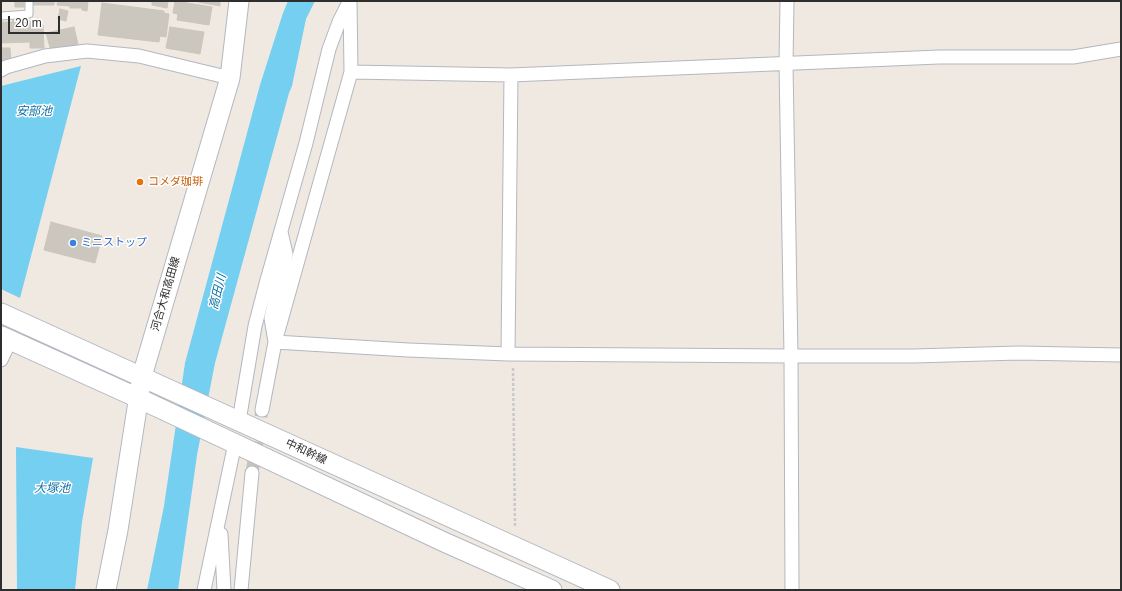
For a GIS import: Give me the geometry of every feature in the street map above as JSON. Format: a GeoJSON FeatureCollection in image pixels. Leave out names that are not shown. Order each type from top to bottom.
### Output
{"type":"FeatureCollection","features":[{"type":"Feature","properties":{"kind":"main road","name":"河合大和高田線"},"geometry":{"type":"LineString","coordinates":[[106,590],[130,459],[142,376],[230,78],[239,1]]}},
{"type":"Feature","properties":{"kind":"main road","name":"中和幹線"},"geometry":{"type":"LineString","coordinates":[[1,313],[610,590]]}},
{"type":"Feature","properties":{"kind":"main road","name":"中和幹線"},"geometry":{"type":"LineString","coordinates":[[6,338],[156,406],[444,542],[525,584],[552,590]]}},
{"type":"Feature","properties":{"kind":"street"},"geometry":{"type":"LineString","coordinates":[[262,410],[275,342],[351,72],[350,1]]}},
{"type":"Feature","properties":{"kind":"street"},"geometry":{"type":"LineString","coordinates":[[234,419],[255,326],[306,143],[330,49],[339,22],[350,1]]}},
{"type":"Feature","properties":{"kind":"street"},"geometry":{"type":"LineString","coordinates":[[787,1],[786,64],[791,356],[792,590]]}},
{"type":"Feature","properties":{"kind":"street"},"geometry":{"type":"LineString","coordinates":[[351,72],[511,75],[965,56],[1073,57],[1121,48]]}},
{"type":"Feature","properties":{"kind":"street"},"geometry":{"type":"LineString","coordinates":[[1,70],[6,67],[45,56],[87,51],[139,56],[230,78]]}},
{"type":"Feature","properties":{"kind":"street"},"geometry":{"type":"LineString","coordinates":[[510,354],[511,75]]}},
{"type":"Feature","properties":{"kind":"street"},"geometry":{"type":"LineString","coordinates":[[275,342],[271,318],[286,254],[281,231]]}},
{"type":"Feature","properties":{"kind":"street"},"geometry":{"type":"LineString","coordinates":[[1,360],[6,338]]}},
{"type":"Feature","properties":{"kind":"street"},"geometry":{"type":"LineString","coordinates":[[275,342],[408,350],[510,354],[914,356],[1019,353],[1121,355]]}},
{"type":"Feature","properties":{"kind":"street"},"geometry":{"type":"LineString","coordinates":[[204,590],[220,517],[230,441]]}},
{"type":"Feature","properties":{"kind":"street"},"geometry":{"type":"LineString","coordinates":[[241,590],[252,473]]}},
{"type":"Feature","properties":{"kind":"street"},"geometry":{"type":"LineString","coordinates":[[220,517],[224,590]]}},
{"type":"Feature","properties":{"kind":"lane"},"geometry":{"type":"LineString","coordinates":[[1,16],[29,14],[29,1]]}},
{"type":"Feature","properties":{"kind":"path"},"geometry":{"type":"LineString","coordinates":[[510,354],[515,547]]}},
{"type":"Feature","properties":{"kind":"water","name":"高田川"},"geometry":{"type":"Polygon","coordinates":[[[288,1],[315,1],[306,19],[292,86],[215,363],[197,455],[178,590],[147,590],[164,506],[185,363],[260,85],[288,1]]]}},
{"type":"Feature","properties":{"kind":"water","name":"安部池"},"geometry":{"type":"Polygon","coordinates":[[[81,66],[20,298],[1,289],[1,86],[81,66]]]}},
{"type":"Feature","properties":{"kind":"water","name":"大塚池"},"geometry":{"type":"Polygon","coordinates":[[[16,447],[93,458],[82,522],[75,590],[17,590],[16,447]]]}},
{"type":"Feature","properties":{"kind":"building"},"geometry":{"type":"Polygon","coordinates":[[[15,1],[24,1],[24,7],[15,7],[15,1]]]}},
{"type":"Feature","properties":{"kind":"building"},"geometry":{"type":"Polygon","coordinates":[[[32,1],[54,1],[54,5],[32,5],[32,1]]]}},
{"type":"Feature","properties":{"kind":"building"},"geometry":{"type":"Polygon","coordinates":[[[58,1],[88,1],[87,11],[82,10],[82,8],[70,8],[70,6],[57,5],[58,1]]]}},
{"type":"Feature","properties":{"kind":"building"},"geometry":{"type":"Polygon","coordinates":[[[152,1],[168,1],[167,8],[152,5],[152,1]]]}},
{"type":"Feature","properties":{"kind":"building"},"geometry":{"type":"Polygon","coordinates":[[[175,1],[212,7],[209,25],[177,20],[178,14],[173,13],[175,1]]]}},
{"type":"Feature","properties":{"kind":"building"},"geometry":{"type":"Polygon","coordinates":[[[193,1],[220,1],[220,6],[193,1]]]}},
{"type":"Feature","properties":{"kind":"building"},"geometry":{"type":"Polygon","coordinates":[[[102,3],[164,11],[164,13],[169,14],[166,37],[160,36],[159,42],[98,35],[102,3]]]}},
{"type":"Feature","properties":{"kind":"building"},"geometry":{"type":"Polygon","coordinates":[[[60,9],[68,11],[66,21],[58,19],[60,9]]]}},
{"type":"Feature","properties":{"kind":"building"},"geometry":{"type":"Polygon","coordinates":[[[22,18],[23,21],[30,21],[31,26],[43,25],[44,48],[30,48],[30,42],[1,43],[1,22],[13,22],[12,19],[22,18]]]}},
{"type":"Feature","properties":{"kind":"building"},"geometry":{"type":"Polygon","coordinates":[[[74,27],[78,44],[51,51],[46,33],[74,27]]]}},
{"type":"Feature","properties":{"kind":"building"},"geometry":{"type":"Polygon","coordinates":[[[170,27],[204,32],[200,54],[166,48],[170,27]]]}},
{"type":"Feature","properties":{"kind":"building"},"geometry":{"type":"Polygon","coordinates":[[[1,48],[10,48],[11,63],[2,63],[1,48]]]}},
{"type":"Feature","properties":{"kind":"building","name":"ミニストップ"},"geometry":{"type":"Polygon","coordinates":[[[51,222],[102,236],[95,263],[44,250],[51,222]]]}},
{"type":"Feature","properties":{"kind":"tunnel"},"geometry":{"type":"LineString","coordinates":[[252,473],[262,410]]}},
{"type":"Feature","properties":{"kind":"place","name":"コメダ珈琲"},"geometry":{"type":"Point","coordinates":[140,182]}},
{"type":"Feature","properties":{"kind":"place","name":"ミニストップ"},"geometry":{"type":"Point","coordinates":[73,243]}}]}
